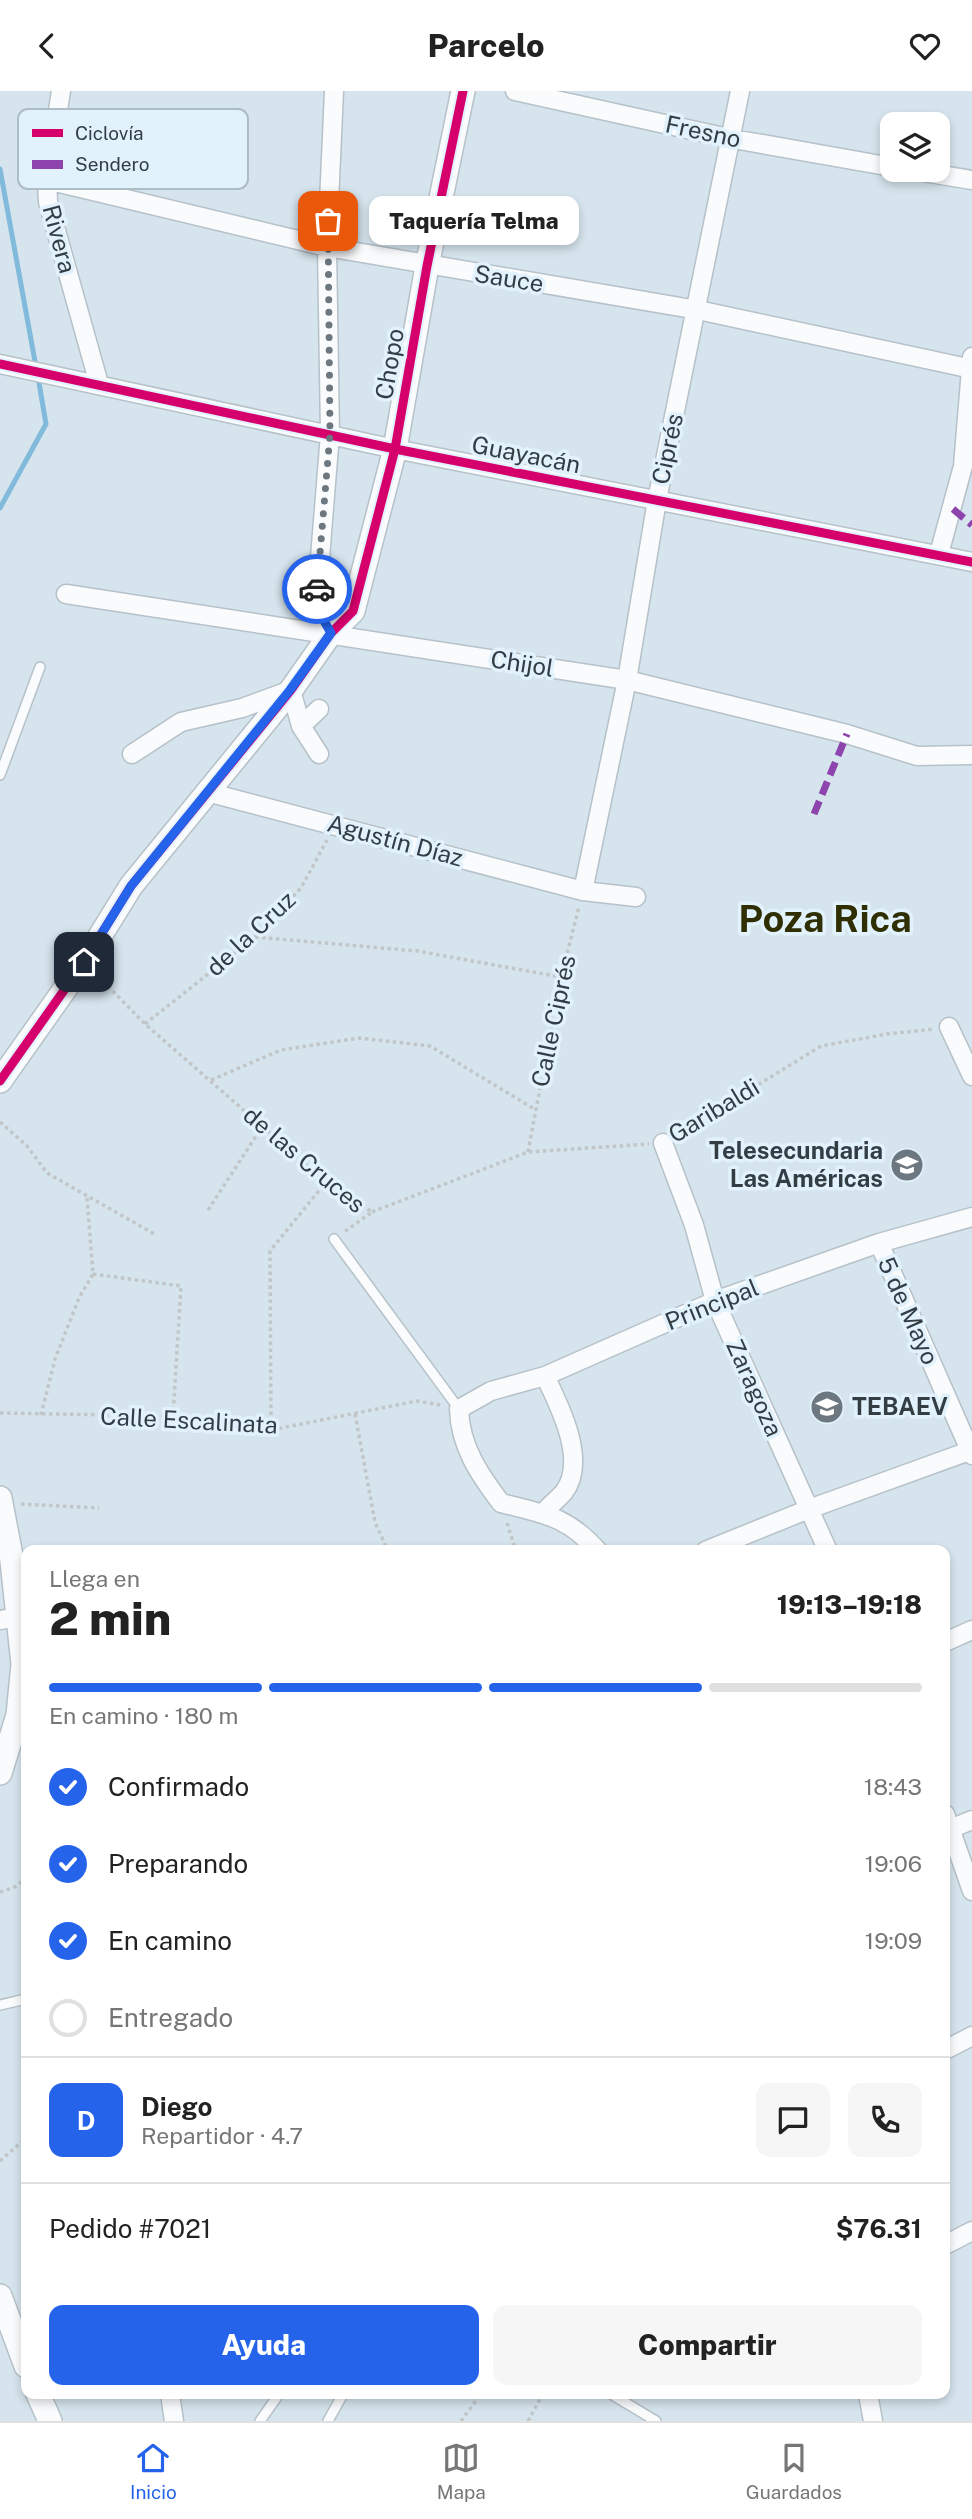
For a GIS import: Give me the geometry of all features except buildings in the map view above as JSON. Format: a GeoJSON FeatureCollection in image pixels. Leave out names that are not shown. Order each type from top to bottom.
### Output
{"type":"FeatureCollection","features":[{"type":"Feature","properties":{"kind":"street","name":"Rivera"},"geometry":{"type":"LineString","coordinates":[[58,109],[61,91]]}},
{"type":"Feature","properties":{"kind":"street"},"geometry":{"type":"LineString","coordinates":[[331,633],[316,607],[330,434],[327,247],[334,91]]}},
{"type":"Feature","properties":{"kind":"street","name":"Chopo"},"geometry":{"type":"LineString","coordinates":[[0,1081],[84,962],[131,886],[290,690],[331,633],[353,611],[395,449],[427,266],[463,91]]}},
{"type":"Feature","properties":{"kind":"street","name":"Fresno"},"geometry":{"type":"LineString","coordinates":[[515,91],[728,138],[880,165]]}},
{"type":"Feature","properties":{"kind":"street","name":"Ciprés"},"geometry":{"type":"LineString","coordinates":[[583,891],[627,680],[657,500],[698,310],[728,138],[740,91]]}},
{"type":"Feature","properties":{"kind":"street"},"geometry":{"type":"LineString","coordinates":[[950,176],[972,180]]}},
{"type":"Feature","properties":{"kind":"street","name":"Rivera"},"geometry":{"type":"LineString","coordinates":[[47,189],[48,202],[99,384]]}},
{"type":"Feature","properties":{"kind":"street","name":"Sauce"},"geometry":{"type":"LineString","coordinates":[[85,189],[327,247],[698,310],[971,365]]}},
{"type":"Feature","properties":{"kind":"street","name":"Guayacán"},"geometry":{"type":"LineString","coordinates":[[0,364],[395,449],[972,562]]}},
{"type":"Feature","properties":{"kind":"street"},"geometry":{"type":"LineString","coordinates":[[939,554],[963,466],[971,365]]}},
{"type":"Feature","properties":{"kind":"street","name":"Chijol"},"geometry":{"type":"LineString","coordinates":[[66,594],[627,680],[847,734],[917,756],[972,755]]}},
{"type":"Feature","properties":{"kind":"street"},"geometry":{"type":"LineString","coordinates":[[132,754],[181,722],[242,708],[290,690],[301,726],[319,754]]}},
{"type":"Feature","properties":{"kind":"street"},"geometry":{"type":"LineString","coordinates":[[301,726],[319,709]]}},
{"type":"Feature","properties":{"kind":"street","name":"Agustín Díaz"},"geometry":{"type":"LineString","coordinates":[[208,792],[583,891],[636,897]]}},
{"type":"Feature","properties":{"kind":"street"},"geometry":{"type":"LineString","coordinates":[[949,1027],[972,1076]]}},
{"type":"Feature","properties":{"kind":"street","name":"Zaragoza"},"geometry":{"type":"LineString","coordinates":[[663,1143],[694,1226],[715,1301],[825,1545]]}},
{"type":"Feature","properties":{"kind":"street","name":"Principal"},"geometry":{"type":"LineString","coordinates":[[460,1409],[491,1391],[545,1376],[715,1301],[879,1243],[972,1217]]}},
{"type":"Feature","properties":{"kind":"street","name":"5 de Mayo"},"geometry":{"type":"LineString","coordinates":[[879,1243],[971,1452]]}},
{"type":"Feature","properties":{"kind":"street"},"geometry":{"type":"LineString","coordinates":[[544,1512],[566,1490],[573,1460],[568,1422],[545,1376]]}},
{"type":"Feature","properties":{"kind":"street"},"geometry":{"type":"LineString","coordinates":[[460,1409],[460,1427],[466,1446],[481,1476],[501,1503],[544,1512],[582,1532],[593,1545]]}},
{"type":"Feature","properties":{"kind":"street"},"geometry":{"type":"LineString","coordinates":[[720,1545],[809,1509],[971,1452]]}},
{"type":"Feature","properties":{"kind":"street"},"geometry":{"type":"LineString","coordinates":[[1,1500],[9,1619],[21,1658]]}},
{"type":"Feature","properties":{"kind":"street"},"geometry":{"type":"LineString","coordinates":[[950,1640],[972,1630]]}},
{"type":"Feature","properties":{"kind":"street"},"geometry":{"type":"LineString","coordinates":[[0,1773],[18,1715],[21,1684]]}},
{"type":"Feature","properties":{"kind":"street"},"geometry":{"type":"LineString","coordinates":[[950,1823],[972,1819]]}},
{"type":"Feature","properties":{"kind":"street"},"geometry":{"type":"LineString","coordinates":[[950,1832],[972,1891]]}},
{"type":"Feature","properties":{"kind":"street"},"geometry":{"type":"LineString","coordinates":[[950,2047],[972,2036]]}},
{"type":"Feature","properties":{"kind":"street"},"geometry":{"type":"LineString","coordinates":[[950,2242],[972,2231]]}},
{"type":"Feature","properties":{"kind":"street"},"geometry":{"type":"LineString","coordinates":[[0,2296],[21,2353]]}},
{"type":"Feature","properties":{"kind":"street"},"geometry":{"type":"LineString","coordinates":[[40,2399],[50,2421]]}},
{"type":"Feature","properties":{"kind":"street"},"geometry":{"type":"LineString","coordinates":[[171,2399],[174,2421]]}},
{"type":"Feature","properties":{"kind":"street"},"geometry":{"type":"LineString","coordinates":[[870,2399],[873,2421]]}},
{"type":"Feature","properties":{"kind":"lane"},"geometry":{"type":"LineString","coordinates":[[0,775],[40,667]]}},
{"type":"Feature","properties":{"kind":"lane","name":"de las Cruces"},"geometry":{"type":"LineString","coordinates":[[334,1239],[460,1409]]}},
{"type":"Feature","properties":{"kind":"lane"},"geometry":{"type":"LineString","coordinates":[[0,2005],[21,2000]]}},
{"type":"Feature","properties":{"kind":"lane"},"geometry":{"type":"LineString","coordinates":[[260,2421],[275,2399]]}},
{"type":"Feature","properties":{"kind":"lane"},"geometry":{"type":"LineString","coordinates":[[328,2421],[340,2399]]}},
{"type":"Feature","properties":{"kind":"lane"},"geometry":{"type":"LineString","coordinates":[[619,2399],[656,2421]]}},
{"type":"Feature","properties":{"kind":"path"},"geometry":{"type":"LineString","coordinates":[[254,937],[417,951],[561,977]]}},
{"type":"Feature","properties":{"kind":"path"},"geometry":{"type":"LineString","coordinates":[[211,1080],[281,1050],[359,1038],[430,1046],[536,1110]]}},
{"type":"Feature","properties":{"kind":"path"},"geometry":{"type":"LineString","coordinates":[[0,1122],[27,1146],[47,1173],[156,1235]]}},
{"type":"Feature","properties":{"kind":"path"},"geometry":{"type":"LineString","coordinates":[[208,1210],[262,1127]]}},
{"type":"Feature","properties":{"kind":"path"},"geometry":{"type":"LineString","coordinates":[[271,1430],[270,1251],[326,1182]]}},
{"type":"Feature","properties":{"kind":"path"},"geometry":{"type":"LineString","coordinates":[[41,1415],[55,1359],[79,1298],[93,1274],[87,1198]]}},
{"type":"Feature","properties":{"kind":"path"},"geometry":{"type":"LineString","coordinates":[[93,1274],[181,1286],[173,1416]]}},
{"type":"Feature","properties":{"kind":"path"},"geometry":{"type":"LineString","coordinates":[[355,1414],[375,1521],[385,1545]]}},
{"type":"Feature","properties":{"kind":"path"},"geometry":{"type":"LineString","coordinates":[[1,1500],[99,1508]]}},
{"type":"Feature","properties":{"kind":"path"},"geometry":{"type":"LineString","coordinates":[[501,1503],[514,1545]]}},
{"type":"Feature","properties":{"kind":"path"},"geometry":{"type":"LineString","coordinates":[[0,1892],[21,1882]]}},
{"type":"Feature","properties":{"kind":"path"},"geometry":{"type":"LineString","coordinates":[[0,2161],[21,2142]]}},
{"type":"Feature","properties":{"kind":"path"},"geometry":{"type":"LineString","coordinates":[[461,2421],[477,2399]]}},
{"type":"Feature","properties":{"kind":"path"},"geometry":{"type":"LineString","coordinates":[[528,2421],[540,2399]]}},
{"type":"Feature","properties":{"kind":"waterway"},"geometry":{"type":"LineString","coordinates":[[0,169],[36,367]]}},
{"type":"Feature","properties":{"kind":"waterway"},"geometry":{"type":"LineString","coordinates":[[0,508],[46,424],[38,377]]}},
{"type":"Feature","properties":{"kind":"marked path"},"geometry":{"type":"LineString","coordinates":[[953,509],[972,525]]}},
{"type":"Feature","properties":{"kind":"marked path"},"geometry":{"type":"LineString","coordinates":[[814,814],[847,734]]}},
{"type":"Feature","properties":{"kind":"cycle path"},"geometry":{"type":"LineString","coordinates":[[0,1081],[84,962],[131,886],[291,690],[331,633],[353,611],[395,449],[427,266],[463,91]]}},
{"type":"Feature","properties":{"kind":"cycle path"},"geometry":{"type":"LineString","coordinates":[[0,364],[395,449],[972,562]]}},
{"type":"Feature","properties":{"kind":"way so far"},"geometry":{"type":"LineString","coordinates":[[317,589],[330,434],[328,221]]}},
{"type":"Feature","properties":{"kind":"place","name":"Taquería Telma"},"geometry":{"type":"Point","coordinates":[328,221]}},
{"type":"Feature","properties":{"kind":"place","name":"Telesecundaria Las Américas"},"geometry":{"type":"Point","coordinates":[907,1165]}},
{"type":"Feature","properties":{"kind":"place","name":"TEBAEV"},"geometry":{"type":"Point","coordinates":[827,1407]}},
{"type":"Feature","properties":{"kind":"district","name":"Poza Rica"},"geometry":{"type":"Point","coordinates":[825,919]}},
{"type":"Feature","properties":{"kind":"route"},"geometry":{"type":"LineString","coordinates":[[84,962],[131,886],[290,690],[331,633],[316,607],[317,589]]}}]}
